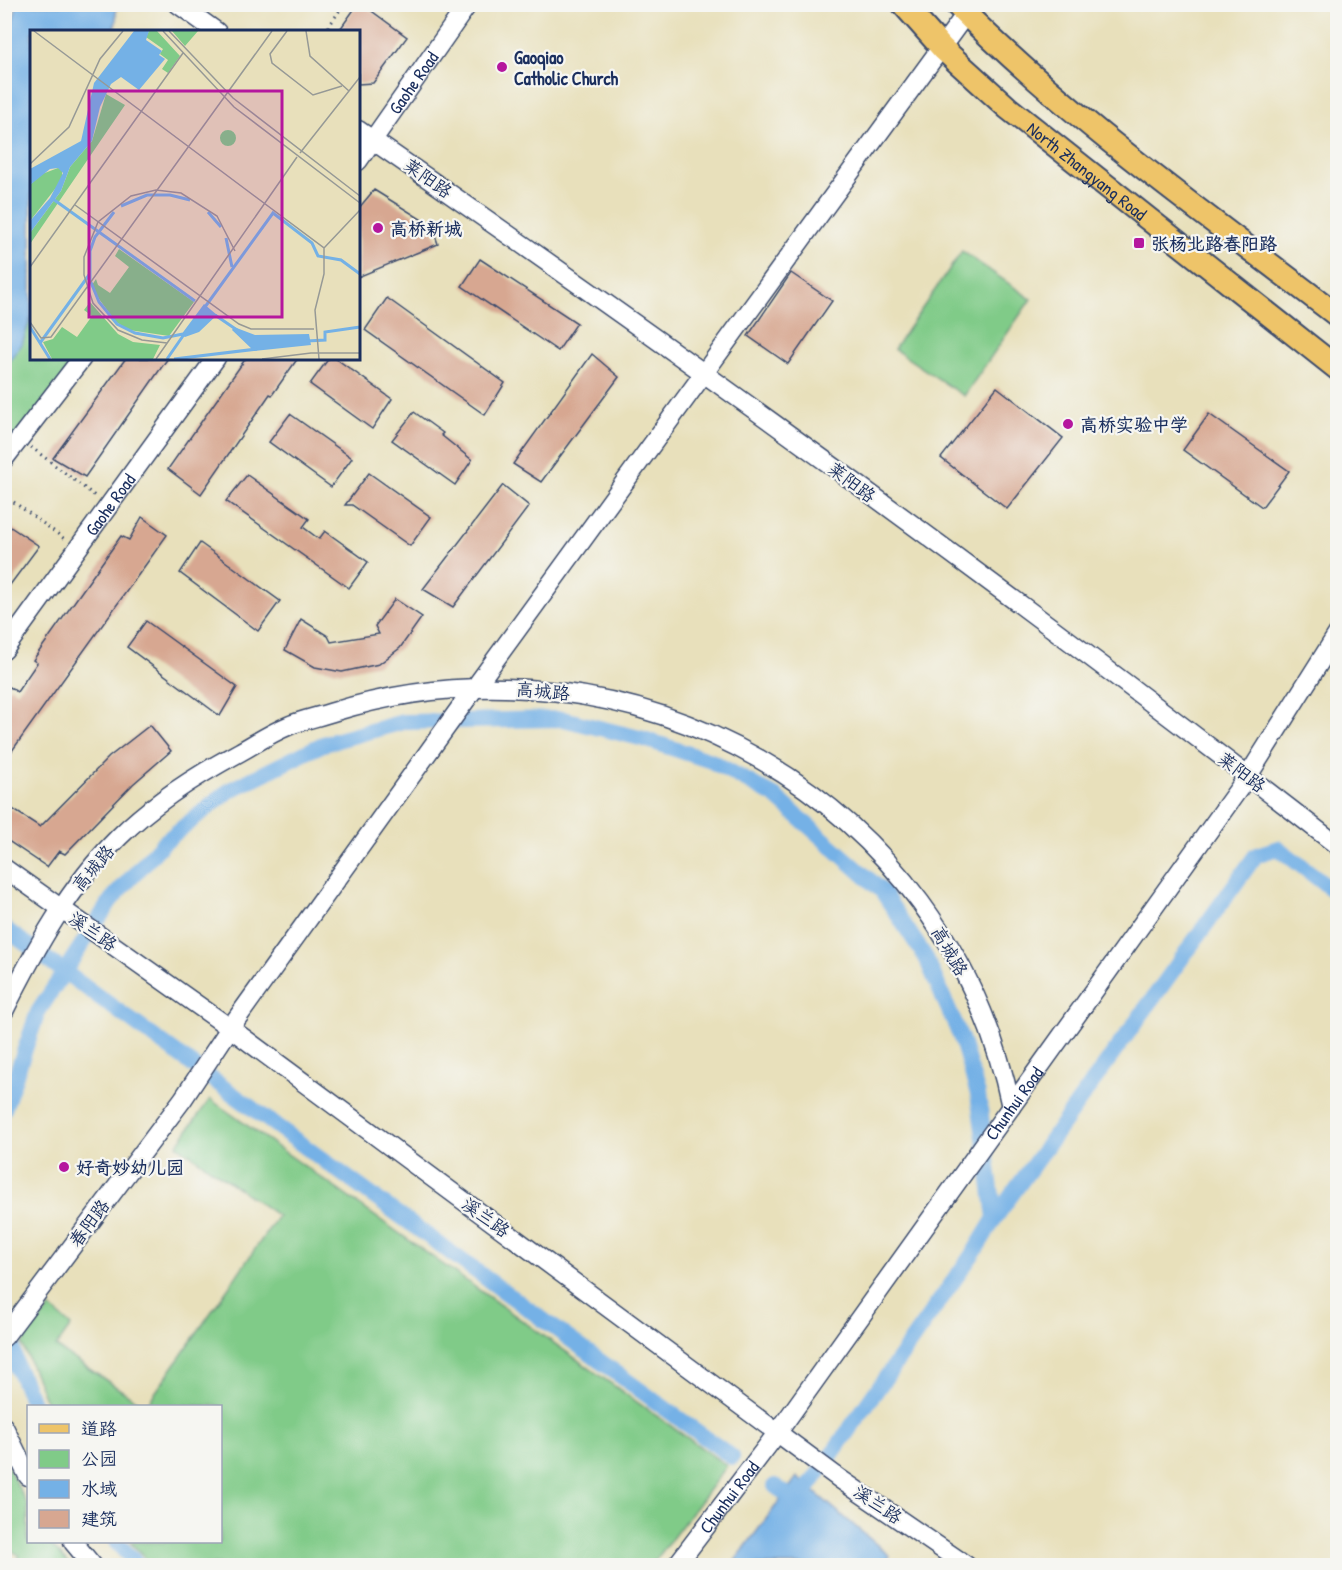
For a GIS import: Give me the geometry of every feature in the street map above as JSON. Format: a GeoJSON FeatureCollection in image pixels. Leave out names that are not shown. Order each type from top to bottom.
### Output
{"type":"FeatureCollection","features":[{"type":"Feature","properties":{"kind":"main road","name":"North Zhangyang Road"},"geometry":{"type":"LineString","coordinates":[[903,4],[943,49],[1008,108],[1338,369]]}},
{"type":"Feature","properties":{"kind":"main road","name":"North Zhangyang Road"},"geometry":{"type":"LineString","coordinates":[[965,8],[999,47],[1085,121],[1338,316]]}},
{"type":"Feature","properties":{"kind":"street"},"geometry":{"type":"LineString","coordinates":[[178,4],[214,30]]}},
{"type":"Feature","properties":{"kind":"street","name":"Gaohe Road"},"geometry":{"type":"LineString","coordinates":[[360,159],[468,4]]}},
{"type":"Feature","properties":{"kind":"street","name":"春阳路"},"geometry":{"type":"LineString","coordinates":[[4,1336],[183,1099],[230,1028],[431,748],[919,78],[943,49],[965,8]]}},
{"type":"Feature","properties":{"kind":"street","name":"莱阳路"},"geometry":{"type":"LineString","coordinates":[[360,131],[704,372],[1248,776],[1338,846]]}},
{"type":"Feature","properties":{"kind":"street"},"geometry":{"type":"LineString","coordinates":[[4,459],[80,360]]}},
{"type":"Feature","properties":{"kind":"street","name":"Gaohe Road"},"geometry":{"type":"LineString","coordinates":[[4,650],[215,360]]}},
{"type":"Feature","properties":{"kind":"street","name":"Chunhui Road"},"geometry":{"type":"LineString","coordinates":[[676,1566],[778,1432],[1248,776],[1338,633]]}},
{"type":"Feature","properties":{"kind":"street","name":"高城路"},"geometry":{"type":"LineString","coordinates":[[4,1011],[60,908],[119,836],[189,779],[278,732],[381,697],[476,687],[555,689],[640,707],[718,736],[796,781],[839,814],[891,865],[928,913],[963,969],[1004,1070],[1011,1107]]}},
{"type":"Feature","properties":{"kind":"street","name":"溪兰路"},"geometry":{"type":"LineString","coordinates":[[4,868],[230,1028],[840,1479],[967,1566]]}},
{"type":"Feature","properties":{"kind":"street"},"geometry":{"type":"LineString","coordinates":[[4,1427],[27,1474]]}},
{"type":"Feature","properties":{"kind":"street"},"geometry":{"type":"LineString","coordinates":[[74,1543],[93,1566]]}},
{"type":"Feature","properties":{"kind":"path"},"geometry":{"type":"LineString","coordinates":[[326,30],[344,4]]}},
{"type":"Feature","properties":{"kind":"path"},"geometry":{"type":"LineString","coordinates":[[21,438],[108,507]]}},
{"type":"Feature","properties":{"kind":"path"},"geometry":{"type":"LineString","coordinates":[[4,495],[78,549]]}},
{"type":"Feature","properties":{"kind":"green space"},"geometry":{"type":"Polygon","coordinates":[[[962,251],[1031,299],[964,396],[894,349],[962,251]]]}},
{"type":"Feature","properties":{"kind":"green space"},"geometry":{"type":"Polygon","coordinates":[[[30,320],[30,360],[79,360],[5,477],[4,366],[22,344],[30,320]]]}},
{"type":"Feature","properties":{"kind":"green space"},"geometry":{"type":"Polygon","coordinates":[[[210,1099],[727,1466],[652,1565],[152,1565],[131,1543],[222,1543],[222,1405],[147,1405],[278,1216],[177,1145],[210,1099]]]}},
{"type":"Feature","properties":{"kind":"green space"},"geometry":{"type":"Polygon","coordinates":[[[50,1307],[71,1326],[56,1347],[143,1405],[48,1405],[22,1344],[50,1307]]]}},
{"type":"Feature","properties":{"kind":"green space"},"geometry":{"type":"Polygon","coordinates":[[[6,1463],[27,1504],[27,1543],[49,1543],[70,1565],[14,1565],[20,1556],[5,1546],[6,1463]]]}},
{"type":"Feature","properties":{"kind":"water"},"geometry":{"type":"Polygon","coordinates":[[[17,5],[116,5],[116,22],[112,30],[30,30],[30,320],[22,344],[5,366],[4,54],[17,5]]]}},
{"type":"Feature","properties":{"kind":"water"},"geometry":{"type":"Polygon","coordinates":[[[797,1477],[890,1556],[884,1565],[732,1565],[797,1477]]]}},
{"type":"Feature","properties":{"kind":"building"},"geometry":{"type":"Polygon","coordinates":[[[358,4],[362,4],[407,37],[373,83],[360,84],[360,30],[339,30],[358,4]]]}},
{"type":"Feature","properties":{"kind":"building"},"geometry":{"type":"Polygon","coordinates":[[[374,190],[432,226],[438,244],[360,276],[360,207],[374,190]]]}},
{"type":"Feature","properties":{"kind":"building"},"geometry":{"type":"Polygon","coordinates":[[[480,259],[577,323],[558,351],[462,286],[480,259]]]}},
{"type":"Feature","properties":{"kind":"building"},"geometry":{"type":"Polygon","coordinates":[[[791,273],[832,301],[788,364],[748,336],[791,273]]]}},
{"type":"Feature","properties":{"kind":"building"},"geometry":{"type":"Polygon","coordinates":[[[387,298],[505,383],[485,415],[365,330],[387,298]]]}},
{"type":"Feature","properties":{"kind":"building"},"geometry":{"type":"Polygon","coordinates":[[[592,354],[619,377],[541,482],[513,464],[592,354]]]}},
{"type":"Feature","properties":{"kind":"building"},"geometry":{"type":"Polygon","coordinates":[[[125,360],[167,360],[85,477],[53,458],[125,360]]]}},
{"type":"Feature","properties":{"kind":"building"},"geometry":{"type":"Polygon","coordinates":[[[245,360],[297,360],[272,395],[270,394],[201,494],[168,469],[245,360]]]}},
{"type":"Feature","properties":{"kind":"building"},"geometry":{"type":"Polygon","coordinates":[[[328,360],[338,360],[392,399],[372,429],[310,384],[328,360]]]}},
{"type":"Feature","properties":{"kind":"building"},"geometry":{"type":"Polygon","coordinates":[[[997,387],[1063,438],[1007,509],[941,458],[997,387]]]}},
{"type":"Feature","properties":{"kind":"building"},"geometry":{"type":"Polygon","coordinates":[[[414,412],[443,433],[441,435],[472,460],[455,485],[392,440],[414,412]]]}},
{"type":"Feature","properties":{"kind":"building"},"geometry":{"type":"Polygon","coordinates":[[[290,414],[352,458],[331,487],[269,442],[290,414]]]}},
{"type":"Feature","properties":{"kind":"building"},"geometry":{"type":"Polygon","coordinates":[[[1209,414],[1289,471],[1262,507],[1183,450],[1209,414]]]}},
{"type":"Feature","properties":{"kind":"building"},"geometry":{"type":"Polygon","coordinates":[[[369,473],[431,517],[410,546],[352,505],[345,505],[369,473]]]}},
{"type":"Feature","properties":{"kind":"building"},"geometry":{"type":"Polygon","coordinates":[[[247,475],[309,519],[303,527],[319,539],[325,531],[368,562],[349,588],[226,501],[247,475]]]}},
{"type":"Feature","properties":{"kind":"building"},"geometry":{"type":"Polygon","coordinates":[[[503,485],[529,506],[453,607],[423,589],[503,485]]]}},
{"type":"Feature","properties":{"kind":"building"},"geometry":{"type":"Polygon","coordinates":[[[142,517],[167,535],[4,762],[4,695],[10,687],[17,692],[37,663],[33,660],[121,536],[129,540],[142,517]]]}},
{"type":"Feature","properties":{"kind":"building"},"geometry":{"type":"Polygon","coordinates":[[[9,526],[39,546],[4,593],[4,533],[9,526]]]}},
{"type":"Feature","properties":{"kind":"building"},"geometry":{"type":"Polygon","coordinates":[[[200,543],[280,601],[258,631],[180,573],[200,543]]]}},
{"type":"Feature","properties":{"kind":"building"},"geometry":{"type":"Polygon","coordinates":[[[395,599],[422,617],[400,648],[379,664],[342,672],[315,667],[285,650],[301,619],[328,636],[331,642],[379,634],[375,626],[395,599]]]}},
{"type":"Feature","properties":{"kind":"building"},"geometry":{"type":"Polygon","coordinates":[[[146,621],[237,687],[220,716],[127,647],[146,621]]]}},
{"type":"Feature","properties":{"kind":"building"},"geometry":{"type":"Polygon","coordinates":[[[150,725],[171,751],[133,784],[65,854],[59,851],[47,867],[4,838],[4,817],[11,808],[40,827],[109,757],[150,725]]]}},
{"type":"Feature","properties":{"kind":"waterway"},"geometry":{"type":"LineString","coordinates":[[4,1109],[38,1012],[111,900],[163,843],[230,790],[323,744],[403,722],[563,719],[644,739],[711,761],[776,797],[882,891],[926,958],[961,1038],[978,1094],[995,1218]]}},
{"type":"Feature","properties":{"kind":"waterway"},"geometry":{"type":"LineString","coordinates":[[796,1505],[976,1249],[995,1218],[1256,855],[1278,848],[1338,894]]}},
{"type":"Feature","properties":{"kind":"waterway"},"geometry":{"type":"LineString","coordinates":[[4,928],[732,1457]]}},
{"type":"Feature","properties":{"kind":"waterway"},"geometry":{"type":"LineString","coordinates":[[4,1306],[17,1367],[34,1405]]}},
{"type":"Feature","properties":{"kind":"waterway"},"geometry":{"type":"LineString","coordinates":[[775,1486],[803,1506]]}},
{"type":"Feature","properties":{"kind":"waterway"},"geometry":{"type":"LineString","coordinates":[[117,1543],[139,1566]]}},
{"type":"Feature","properties":{"kind":"place","name":"Gaoqiao Catholic Church"},"geometry":{"type":"Point","coordinates":[502,67]}},
{"type":"Feature","properties":{"kind":"place","name":"高桥新城"},"geometry":{"type":"Point","coordinates":[378,228]}},
{"type":"Feature","properties":{"kind":"place","name":"张杨北路春阳路"},"geometry":{"type":"Point","coordinates":[1139,243]}},
{"type":"Feature","properties":{"kind":"place","name":"高桥实验中学"},"geometry":{"type":"Point","coordinates":[1068,424]}},
{"type":"Feature","properties":{"kind":"place","name":"好奇妙幼儿园"},"geometry":{"type":"Point","coordinates":[64,1167]}}]}
